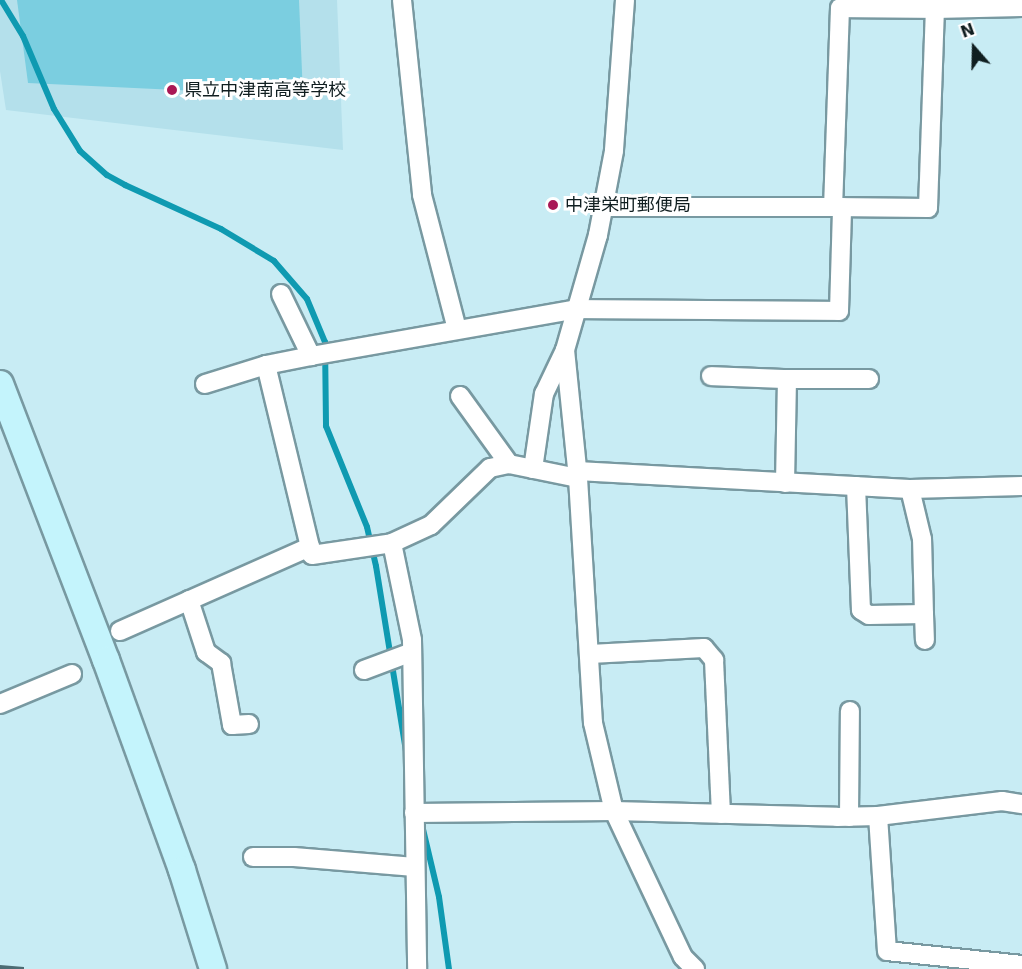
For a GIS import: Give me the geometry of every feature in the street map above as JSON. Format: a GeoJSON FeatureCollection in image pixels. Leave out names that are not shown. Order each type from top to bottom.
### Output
{"type":"FeatureCollection","features":[{"type":"Feature","properties":{"kind":"street"},"geometry":{"type":"LineString","coordinates":[[402,0],[422,195],[457,328]]}},
{"type":"Feature","properties":{"kind":"street"},"geometry":{"type":"LineString","coordinates":[[533,469],[544,394],[565,350],[604,207],[614,151],[625,0]]}},
{"type":"Feature","properties":{"kind":"street"},"geometry":{"type":"LineString","coordinates":[[604,207],[928,207],[935,5]]}},
{"type":"Feature","properties":{"kind":"street"},"geometry":{"type":"LineString","coordinates":[[205,384],[266,365],[457,328],[577,309],[839,311],[837,207],[840,8],[935,5],[1022,7]]}},
{"type":"Feature","properties":{"kind":"street"},"geometry":{"type":"LineString","coordinates":[[280,294],[311,356]]}},
{"type":"Feature","properties":{"kind":"street"},"geometry":{"type":"LineString","coordinates":[[565,350],[577,475],[593,723],[614,811],[683,957],[695,969]]}},
{"type":"Feature","properties":{"kind":"street"},"geometry":{"type":"LineString","coordinates":[[266,365],[312,555],[392,543],[431,525],[490,468],[509,464],[577,475],[910,489],[1022,486]]}},
{"type":"Feature","properties":{"kind":"street"},"geometry":{"type":"LineString","coordinates":[[711,376],[869,379]]}},
{"type":"Feature","properties":{"kind":"street"},"geometry":{"type":"LineString","coordinates":[[785,483],[787,379]]}},
{"type":"Feature","properties":{"kind":"street"},"geometry":{"type":"LineString","coordinates":[[0,384],[24,441],[114,682],[182,870],[213,969]]}},
{"type":"Feature","properties":{"kind":"street"},"geometry":{"type":"LineString","coordinates":[[460,396],[509,464]]}},
{"type":"Feature","properties":{"kind":"street"},"geometry":{"type":"LineString","coordinates":[[856,486],[861,610],[869,615],[924,614]]}},
{"type":"Feature","properties":{"kind":"street"},"geometry":{"type":"LineString","coordinates":[[910,489],[922,539],[926,640]]}},
{"type":"Feature","properties":{"kind":"street"},"geometry":{"type":"LineString","coordinates":[[392,543],[412,640],[417,969]]}},
{"type":"Feature","properties":{"kind":"street"},"geometry":{"type":"LineString","coordinates":[[120,631],[310,547]]}},
{"type":"Feature","properties":{"kind":"street"},"geometry":{"type":"LineString","coordinates":[[189,600],[206,652],[220,663],[232,725],[249,724]]}},
{"type":"Feature","properties":{"kind":"street"},"geometry":{"type":"LineString","coordinates":[[590,654],[704,648],[714,660],[721,814]]}},
{"type":"Feature","properties":{"kind":"street"},"geometry":{"type":"LineString","coordinates":[[364,670],[412,652]]}},
{"type":"Feature","properties":{"kind":"street"},"geometry":{"type":"LineString","coordinates":[[0,704],[72,674]]}},
{"type":"Feature","properties":{"kind":"street"},"geometry":{"type":"LineString","coordinates":[[849,817],[850,711]]}},
{"type":"Feature","properties":{"kind":"street"},"geometry":{"type":"LineString","coordinates":[[414,813],[614,811],[849,817],[878,816],[1002,801],[1022,804]]}},
{"type":"Feature","properties":{"kind":"street"},"geometry":{"type":"LineString","coordinates":[[878,816],[887,951],[962,965],[1022,965]]}},
{"type":"Feature","properties":{"kind":"street"},"geometry":{"type":"LineString","coordinates":[[253,857],[294,857],[415,867]]}},
{"type":"Feature","properties":{"kind":"shaded area","name":"県立中津南高等学校"},"geometry":{"type":"Polygon","coordinates":[[[0,0],[337,0],[343,150],[6,110],[0,71],[0,0]]]}},
{"type":"Feature","properties":{"kind":"shaded area"},"geometry":{"type":"Polygon","coordinates":[[[17,0],[299,0],[303,96],[28,83],[17,0]]]}},
{"type":"Feature","properties":{"kind":"building"},"geometry":{"type":"Polygon","coordinates":[[[0,965],[24,967],[24,969],[0,969],[0,965]]]}},
{"type":"Feature","properties":{"kind":"waterway"},"geometry":{"type":"LineString","coordinates":[[1,0],[23,36],[54,109],[80,151],[107,175],[221,229],[274,261],[307,299],[325,342],[326,426],[367,527],[376,566],[406,751]]}},
{"type":"Feature","properties":{"kind":"waterway"},"geometry":{"type":"LineString","coordinates":[[422,825],[439,897],[449,969]]}},
{"type":"Feature","properties":{"kind":"place","name":"県立中津南高等学校"},"geometry":{"type":"Point","coordinates":[172,90]}},
{"type":"Feature","properties":{"kind":"place","name":"中津栄町郵便局"},"geometry":{"type":"Point","coordinates":[553,205]}}]}
